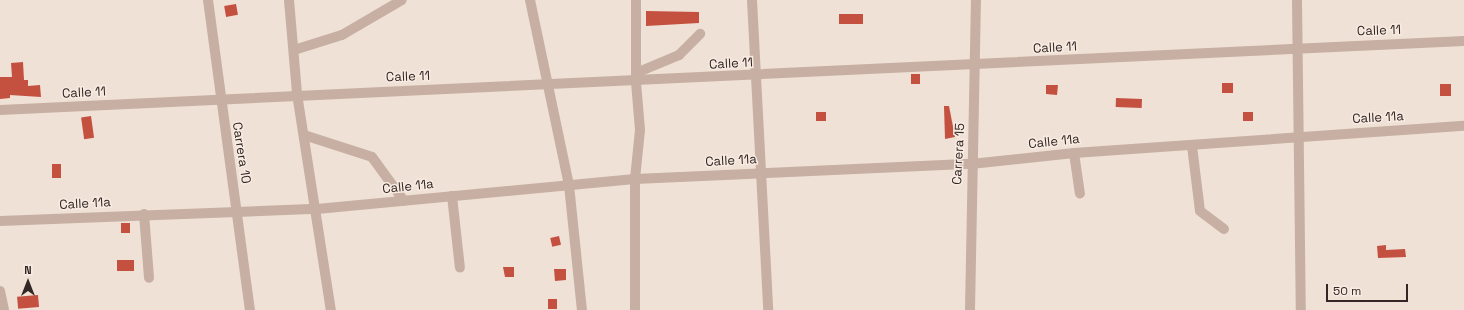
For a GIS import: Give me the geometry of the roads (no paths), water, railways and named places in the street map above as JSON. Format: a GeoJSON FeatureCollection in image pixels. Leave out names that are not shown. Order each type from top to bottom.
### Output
{"type":"FeatureCollection","features":[{"type":"Feature","properties":{"kind":"street","name":"Carrera 10"},"geometry":{"type":"LineString","coordinates":[[208,0],[220,100],[250,310]]}},
{"type":"Feature","properties":{"kind":"street"},"geometry":{"type":"LineString","coordinates":[[289,0],[297,94],[317,209],[332,310]]}},
{"type":"Feature","properties":{"kind":"street"},"geometry":{"type":"LineString","coordinates":[[294,50],[342,36],[402,0]]}},
{"type":"Feature","properties":{"kind":"street"},"geometry":{"type":"LineString","coordinates":[[530,0],[550,86],[569,185],[582,310]]}},
{"type":"Feature","properties":{"kind":"street"},"geometry":{"type":"LineString","coordinates":[[635,310],[635,179],[640,130],[636,77],[636,0]]}},
{"type":"Feature","properties":{"kind":"street"},"geometry":{"type":"LineString","coordinates":[[752,0],[759,172],[768,310]]}},
{"type":"Feature","properties":{"kind":"street","name":"Carrera 15"},"geometry":{"type":"LineString","coordinates":[[970,310],[971,164],[978,65],[976,0]]}},
{"type":"Feature","properties":{"kind":"street"},"geometry":{"type":"LineString","coordinates":[[1297,0],[1300,136],[1301,310]]}},
{"type":"Feature","properties":{"kind":"street"},"geometry":{"type":"LineString","coordinates":[[636,77],[679,55],[700,34]]}},
{"type":"Feature","properties":{"kind":"street","name":"Calle 11"},"geometry":{"type":"LineString","coordinates":[[0,110],[220,100],[297,94],[550,86],[636,77],[756,76],[1298,48],[1464,41]]}},
{"type":"Feature","properties":{"kind":"street","name":"Calle 11a"},"geometry":{"type":"LineString","coordinates":[[0,221],[144,214],[317,209],[635,179],[759,172],[971,164],[1074,153],[1192,146],[1300,136],[1464,126]]}},
{"type":"Feature","properties":{"kind":"street"},"geometry":{"type":"LineString","coordinates":[[304,135],[372,157],[404,201]]}},
{"type":"Feature","properties":{"kind":"street"},"geometry":{"type":"LineString","coordinates":[[1192,146],[1200,211],[1224,229]]}},
{"type":"Feature","properties":{"kind":"street"},"geometry":{"type":"LineString","coordinates":[[1074,153],[1080,194]]}},
{"type":"Feature","properties":{"kind":"street"},"geometry":{"type":"LineString","coordinates":[[452,196],[460,268]]}},
{"type":"Feature","properties":{"kind":"street"},"geometry":{"type":"LineString","coordinates":[[144,214],[149,278]]}},
{"type":"Feature","properties":{"kind":"street"},"geometry":{"type":"LineString","coordinates":[[0,291],[4,310]]}}]}
